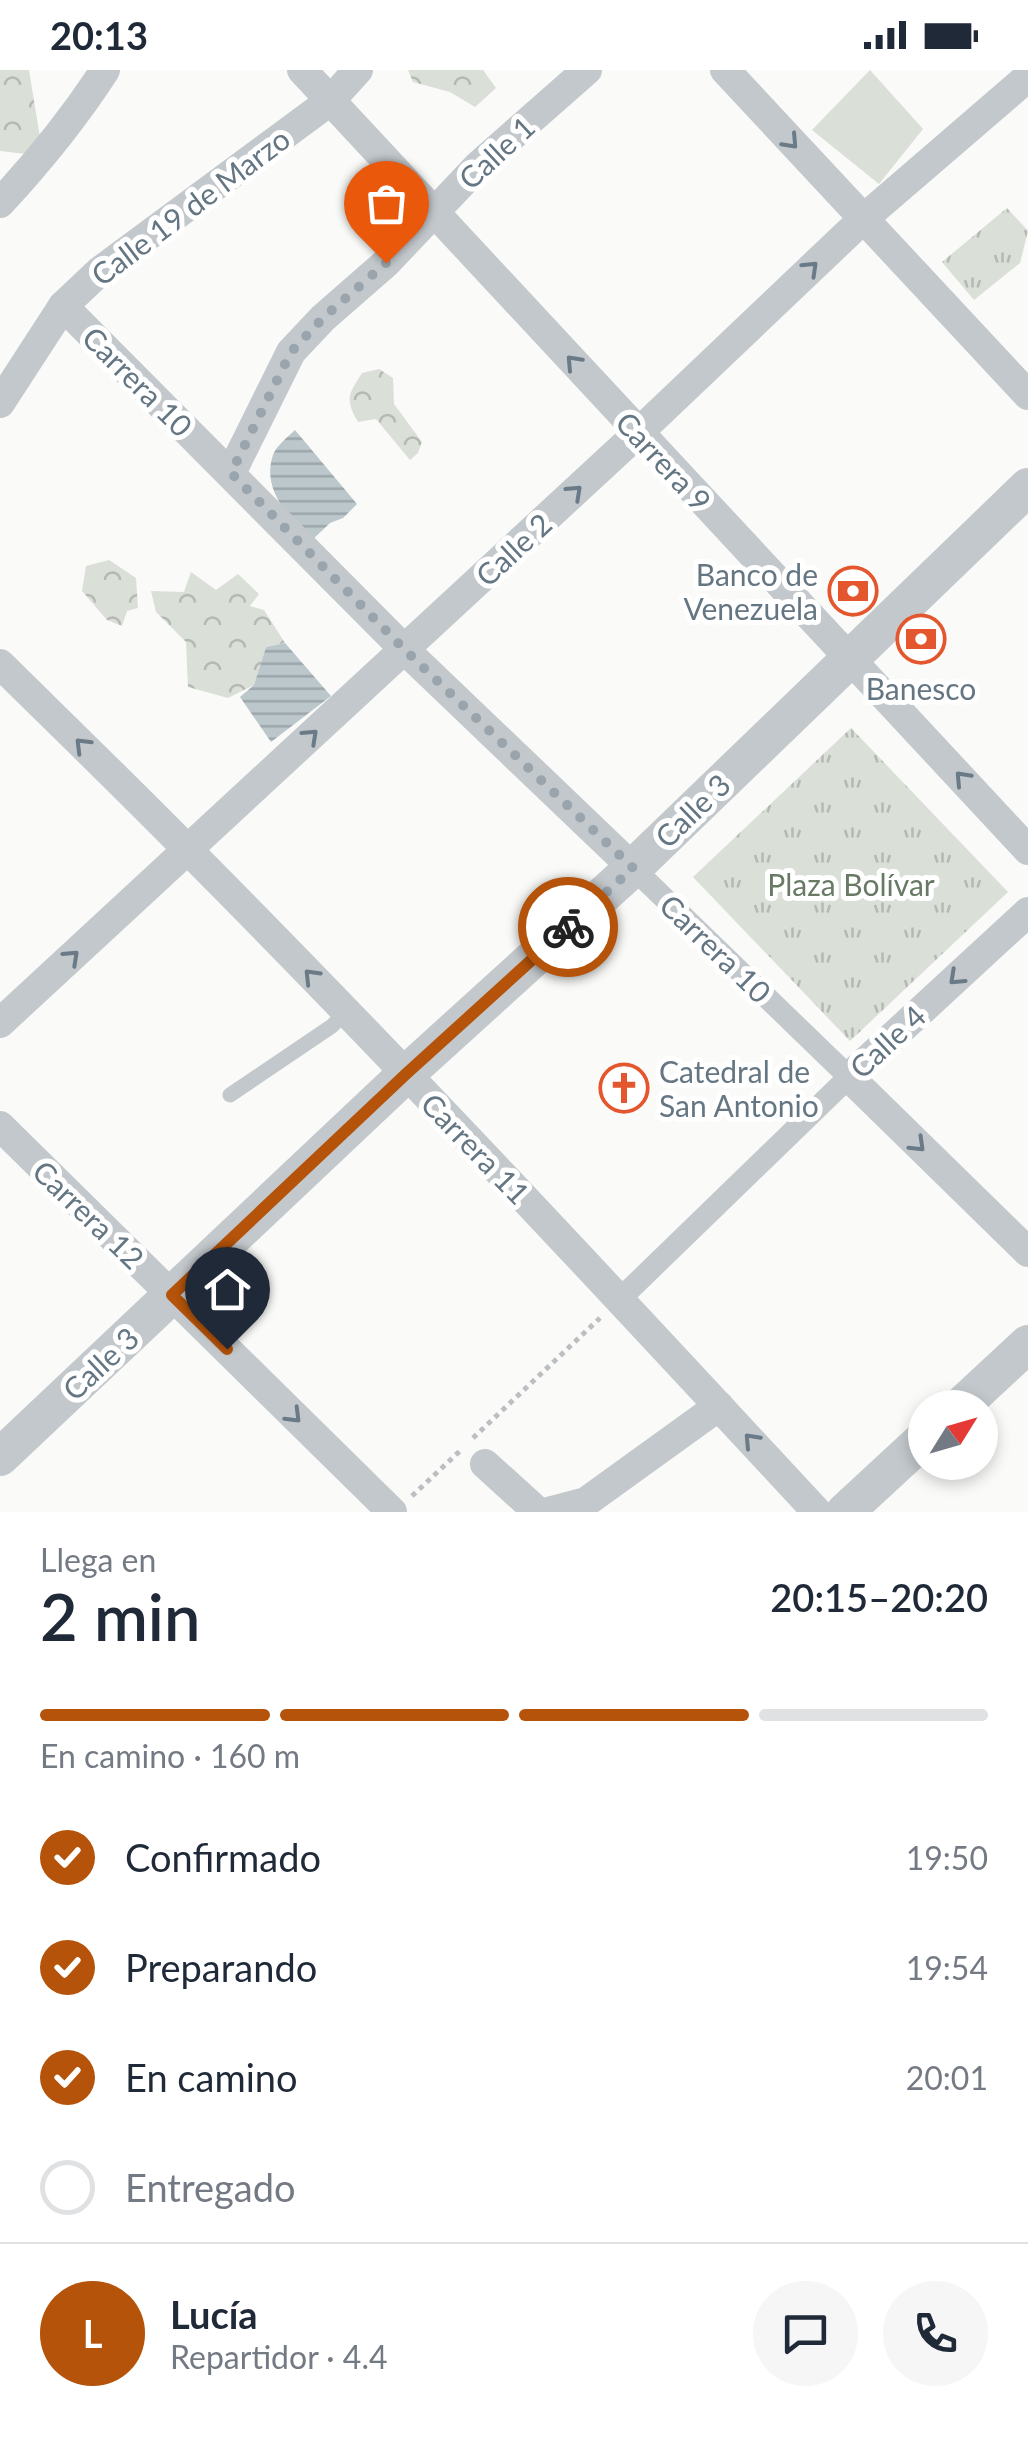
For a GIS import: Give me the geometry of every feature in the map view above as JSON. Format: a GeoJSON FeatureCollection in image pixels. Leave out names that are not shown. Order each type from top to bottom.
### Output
{"type":"FeatureCollection","features":[{"type":"Feature","properties":{"kind":"street"},"geometry":{"type":"LineString","coordinates":[[0,203],[79,111],[104,70]]}},
{"type":"Feature","properties":{"kind":"street","name":"Carrera 9"},"geometry":{"type":"LineString","coordinates":[[302,70],[1028,850]]}},
{"type":"Feature","properties":{"kind":"street","name":"Calle 19 de Marzo"},"geometry":{"type":"LineString","coordinates":[[0,404],[63,306],[100,270],[330,101],[358,70]]}},
{"type":"Feature","properties":{"kind":"street","name":"Calle 1"},"geometry":{"type":"LineString","coordinates":[[231,473],[291,352],[386,263],[478,166],[587,70]]}},
{"type":"Feature","properties":{"kind":"street"},"geometry":{"type":"LineString","coordinates":[[725,70],[1028,394]]}},
{"type":"Feature","properties":{"kind":"street","name":"Calle 2"},"geometry":{"type":"LineString","coordinates":[[0,1022],[405,650],[862,220],[1028,77]]}},
{"type":"Feature","properties":{"kind":"street","name":"Carrera 10"},"geometry":{"type":"LineString","coordinates":[[63,306],[405,650],[1028,1252]]}},
{"type":"Feature","properties":{"kind":"street","name":"Calle 3"},"geometry":{"type":"LineString","coordinates":[[0,1457],[406,1074],[633,868],[1028,487]]}},
{"type":"Feature","properties":{"kind":"street","name":"Carrera 11"},"geometry":{"type":"LineString","coordinates":[[0,664],[406,1074],[817,1512]]}},
{"type":"Feature","properties":{"kind":"street","name":"Calle 4"},"geometry":{"type":"LineString","coordinates":[[620,1299],[848,1077],[1028,912]]}},
{"type":"Feature","properties":{"kind":"street","name":"Carrera 12"},"geometry":{"type":"LineString","coordinates":[[0,1126],[172,1295],[400,1505]]}},
{"type":"Feature","properties":{"kind":"street"},"geometry":{"type":"LineString","coordinates":[[978,1390],[1028,1344]]}},
{"type":"Feature","properties":{"kind":"street"},"geometry":{"type":"LineString","coordinates":[[548,1512],[586,1502],[719,1406]]}},
{"type":"Feature","properties":{"kind":"street"},"geometry":{"type":"LineString","coordinates":[[844,1512],[908,1454]]}},
{"type":"Feature","properties":{"kind":"street"},"geometry":{"type":"LineString","coordinates":[[485,1464],[538,1512]]}},
{"type":"Feature","properties":{"kind":"lane"},"geometry":{"type":"LineString","coordinates":[[230,1095],[332,1026],[346,1012]]}},
{"type":"Feature","properties":{"kind":"path"},"geometry":{"type":"LineString","coordinates":[[400,1505],[620,1299]]}},
{"type":"Feature","properties":{"kind":"green space"},"geometry":{"type":"Polygon","coordinates":[[[0,70],[29,70],[43,156],[0,151],[0,70]]]}},
{"type":"Feature","properties":{"kind":"green space"},"geometry":{"type":"Polygon","coordinates":[[[408,70],[483,70],[496,88],[475,107],[450,92],[413,82],[408,70]]]}},
{"type":"Feature","properties":{"kind":"green space"},"geometry":{"type":"Polygon","coordinates":[[[870,70],[923,129],[879,184],[812,130],[870,70]]]}},
{"type":"Feature","properties":{"kind":"green space"},"geometry":{"type":"Polygon","coordinates":[[[1007,208],[1028,231],[1020,263],[974,300],[942,262],[1007,208]]]}},
{"type":"Feature","properties":{"kind":"green space"},"geometry":{"type":"Polygon","coordinates":[[[379,369],[393,378],[394,404],[422,442],[410,460],[376,419],[358,422],[351,408],[351,392],[362,373],[379,369]]]}},
{"type":"Feature","properties":{"kind":"green space"},"geometry":{"type":"Polygon","coordinates":[[[109,560],[136,578],[138,608],[127,611],[122,626],[107,620],[82,591],[86,566],[109,560]]]}},
{"type":"Feature","properties":{"kind":"green space"},"geometry":{"type":"Polygon","coordinates":[[[191,572],[216,590],[238,574],[259,594],[250,606],[264,610],[285,643],[266,647],[254,685],[228,698],[188,687],[186,642],[156,612],[151,591],[184,592],[191,572]]]}},
{"type":"Feature","properties":{"kind":"green space","name":"Plaza Bolívar"},"geometry":{"type":"Polygon","coordinates":[[[851,728],[1008,892],[850,1041],[693,877],[851,728]]]}},
{"type":"Feature","properties":{"kind":"shaded area"},"geometry":{"type":"Polygon","coordinates":[[[295,430],[357,504],[311,541],[280,502],[271,480],[275,452],[295,430]]]}},
{"type":"Feature","properties":{"kind":"shaded area"},"geometry":{"type":"Polygon","coordinates":[[[285,643],[331,696],[271,742],[240,697],[254,685],[266,647],[285,643]]]}},
{"type":"Feature","properties":{"kind":"way so far"},"geometry":{"type":"LineString","coordinates":[[386,263],[291,352],[231,473],[405,650],[633,868],[568,927]]}},
{"type":"Feature","properties":{"kind":"place","name":"Banco de Venezuela"},"geometry":{"type":"Point","coordinates":[853,591]}},
{"type":"Feature","properties":{"kind":"place","name":"Banesco"},"geometry":{"type":"Point","coordinates":[921,639]}},
{"type":"Feature","properties":{"kind":"place","name":"Catedral de San Antonio"},"geometry":{"type":"Point","coordinates":[624,1088]}},
{"type":"Feature","properties":{"kind":"route"},"geometry":{"type":"LineString","coordinates":[[227,1349],[172,1295],[568,927]]}}]}
